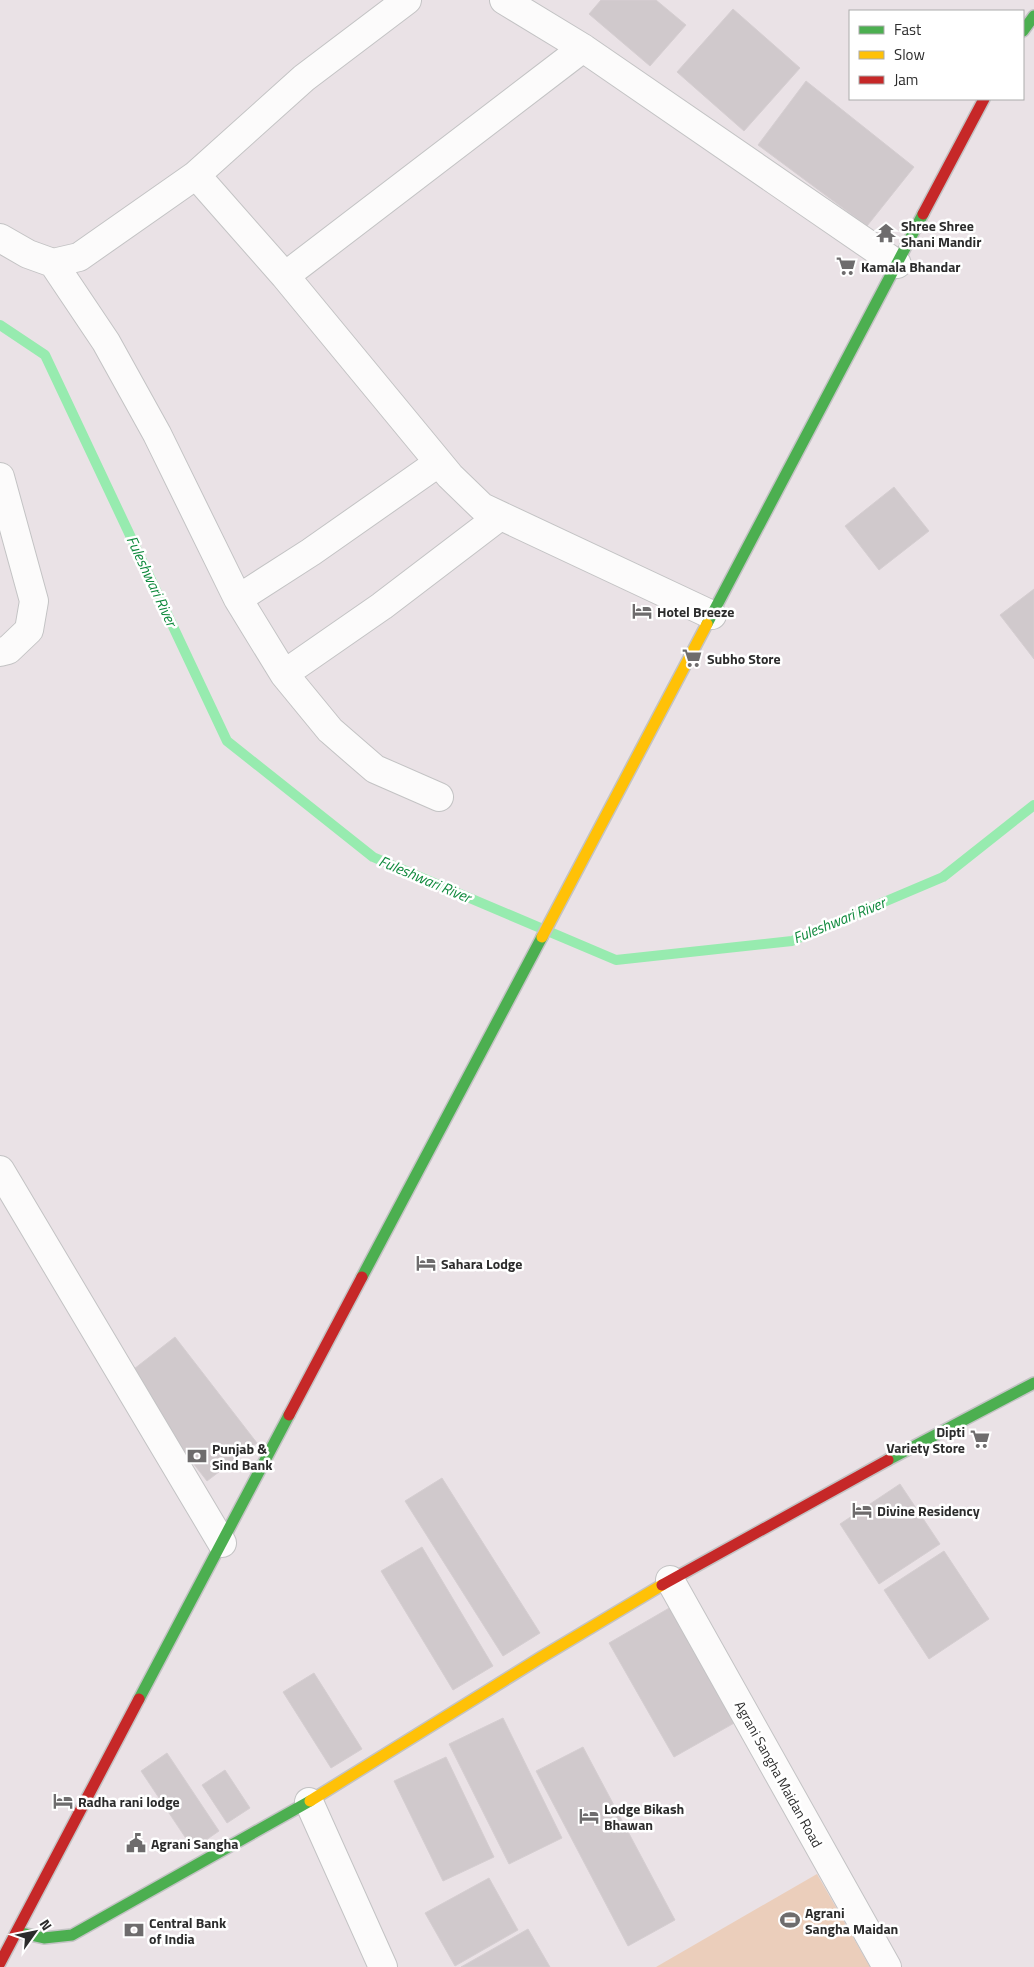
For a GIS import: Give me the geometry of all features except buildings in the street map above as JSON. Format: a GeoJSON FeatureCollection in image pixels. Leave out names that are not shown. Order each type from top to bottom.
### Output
{"type":"FeatureCollection","features":[{"type":"Feature","properties":{"kind":"main road"},"geometry":{"type":"LineString","coordinates":[[1024,30],[1034,16]]}},
{"type":"Feature","properties":{"kind":"main road"},"geometry":{"type":"LineString","coordinates":[[0,1963],[983,100]]}},
{"type":"Feature","properties":{"kind":"main road"},"geometry":{"type":"LineString","coordinates":[[17,1932],[44,1938],[72,1935],[106,1917],[309,1802],[540,1658],[670,1580],[1034,1383]]}},
{"type":"Feature","properties":{"kind":"street"},"geometry":{"type":"LineString","coordinates":[[0,238],[28,254],[53,263],[80,257],[196,175],[304,78],[407,0]]}},
{"type":"Feature","properties":{"kind":"street"},"geometry":{"type":"LineString","coordinates":[[504,0],[583,48],[897,264]]}},
{"type":"Feature","properties":{"kind":"street"},"geometry":{"type":"LineString","coordinates":[[285,276],[583,48]]}},
{"type":"Feature","properties":{"kind":"street"},"geometry":{"type":"LineString","coordinates":[[196,175],[285,276],[438,463],[482,508],[712,615]]}},
{"type":"Feature","properties":{"kind":"street"},"geometry":{"type":"LineString","coordinates":[[53,263],[106,342],[161,443],[238,599],[284,674],[330,730],[375,769],[439,798]]}},
{"type":"Feature","properties":{"kind":"street"},"geometry":{"type":"LineString","coordinates":[[238,599],[310,552],[438,463]]}},
{"type":"Feature","properties":{"kind":"street"},"geometry":{"type":"LineString","coordinates":[[0,477],[34,601],[29,630],[8,650],[0,652]]}},
{"type":"Feature","properties":{"kind":"street"},"geometry":{"type":"LineString","coordinates":[[284,674],[382,606],[500,516]]}},
{"type":"Feature","properties":{"kind":"street"},"geometry":{"type":"LineString","coordinates":[[0,1170],[222,1543]]}},
{"type":"Feature","properties":{"kind":"street","name":"Agrani Sangha Maidan Road"},"geometry":{"type":"LineString","coordinates":[[670,1580],[887,1967]]}},
{"type":"Feature","properties":{"kind":"street"},"geometry":{"type":"LineString","coordinates":[[309,1802],[383,1967]]}},
{"type":"Feature","properties":{"kind":"shaded area","name":"Agrani Sangha Maidan"},"geometry":{"type":"Polygon","coordinates":[[[817,1874],[870,1967],[656,1967],[817,1874]]]}},
{"type":"Feature","properties":{"kind":"waterway","name":"Fuleshwari River"},"geometry":{"type":"LineString","coordinates":[[0,325],[45,355],[227,741],[373,857],[616,960],[792,941],[943,877],[1034,805]]}},
{"type":"Feature","properties":{"kind":"traffic: fast"},"geometry":{"type":"LineString","coordinates":[[1024,30],[1034,16]]}},
{"type":"Feature","properties":{"kind":"traffic: fast"},"geometry":{"type":"LineString","coordinates":[[707,624],[923,214]]}},
{"type":"Feature","properties":{"kind":"traffic: fast"},"geometry":{"type":"LineString","coordinates":[[362,1277],[542,937]]}},
{"type":"Feature","properties":{"kind":"traffic: fast"},"geometry":{"type":"LineString","coordinates":[[888,1460],[1034,1383]]}},
{"type":"Feature","properties":{"kind":"traffic: fast"},"geometry":{"type":"LineString","coordinates":[[139,1699],[289,1415]]}},
{"type":"Feature","properties":{"kind":"traffic: fast"},"geometry":{"type":"LineString","coordinates":[[17,1932],[44,1938],[72,1935],[310,1801]]}},
{"type":"Feature","properties":{"kind":"traffic: slow"},"geometry":{"type":"LineString","coordinates":[[542,937],[707,624]]}},
{"type":"Feature","properties":{"kind":"traffic: slow"},"geometry":{"type":"LineString","coordinates":[[310,1801],[540,1658],[662,1585]]}},
{"type":"Feature","properties":{"kind":"traffic: jam"},"geometry":{"type":"LineString","coordinates":[[923,214],[983,100]]}},
{"type":"Feature","properties":{"kind":"traffic: jam"},"geometry":{"type":"LineString","coordinates":[[289,1415],[362,1277]]}},
{"type":"Feature","properties":{"kind":"traffic: jam"},"geometry":{"type":"LineString","coordinates":[[662,1585],[888,1460]]}},
{"type":"Feature","properties":{"kind":"traffic: jam"},"geometry":{"type":"LineString","coordinates":[[0,1963],[139,1699]]}},
{"type":"Feature","properties":{"kind":"place","name":"Shree Shree Shani Mandir"},"geometry":{"type":"Point","coordinates":[886,233]}},
{"type":"Feature","properties":{"kind":"place","name":"Kamala Bhandar"},"geometry":{"type":"Point","coordinates":[846,266]}},
{"type":"Feature","properties":{"kind":"place","name":"Hotel Breeze"},"geometry":{"type":"Point","coordinates":[642,611]}},
{"type":"Feature","properties":{"kind":"place","name":"Subho Store"},"geometry":{"type":"Point","coordinates":[692,658]}},
{"type":"Feature","properties":{"kind":"place","name":"Sahara Lodge"},"geometry":{"type":"Point","coordinates":[426,1263]}},
{"type":"Feature","properties":{"kind":"place","name":"Dipti Variety Store"},"geometry":{"type":"Point","coordinates":[980,1439]}},
{"type":"Feature","properties":{"kind":"place","name":"Punjab & Sind Bank"},"geometry":{"type":"Point","coordinates":[197,1456]}},
{"type":"Feature","properties":{"kind":"place","name":"Divine Residency"},"geometry":{"type":"Point","coordinates":[862,1510]}},
{"type":"Feature","properties":{"kind":"place","name":"Radha rani lodge"},"geometry":{"type":"Point","coordinates":[63,1801]}},
{"type":"Feature","properties":{"kind":"place","name":"Lodge Bikash Bhawan"},"geometry":{"type":"Point","coordinates":[589,1816]}},
{"type":"Feature","properties":{"kind":"place","name":"Agrani Sangha"},"geometry":{"type":"Point","coordinates":[136,1843]}},
{"type":"Feature","properties":{"kind":"place","name":"Agrani Sangha Maidan"},"geometry":{"type":"Point","coordinates":[790,1920]}},
{"type":"Feature","properties":{"kind":"place","name":"Central Bank of India"},"geometry":{"type":"Point","coordinates":[134,1930]}}]}
